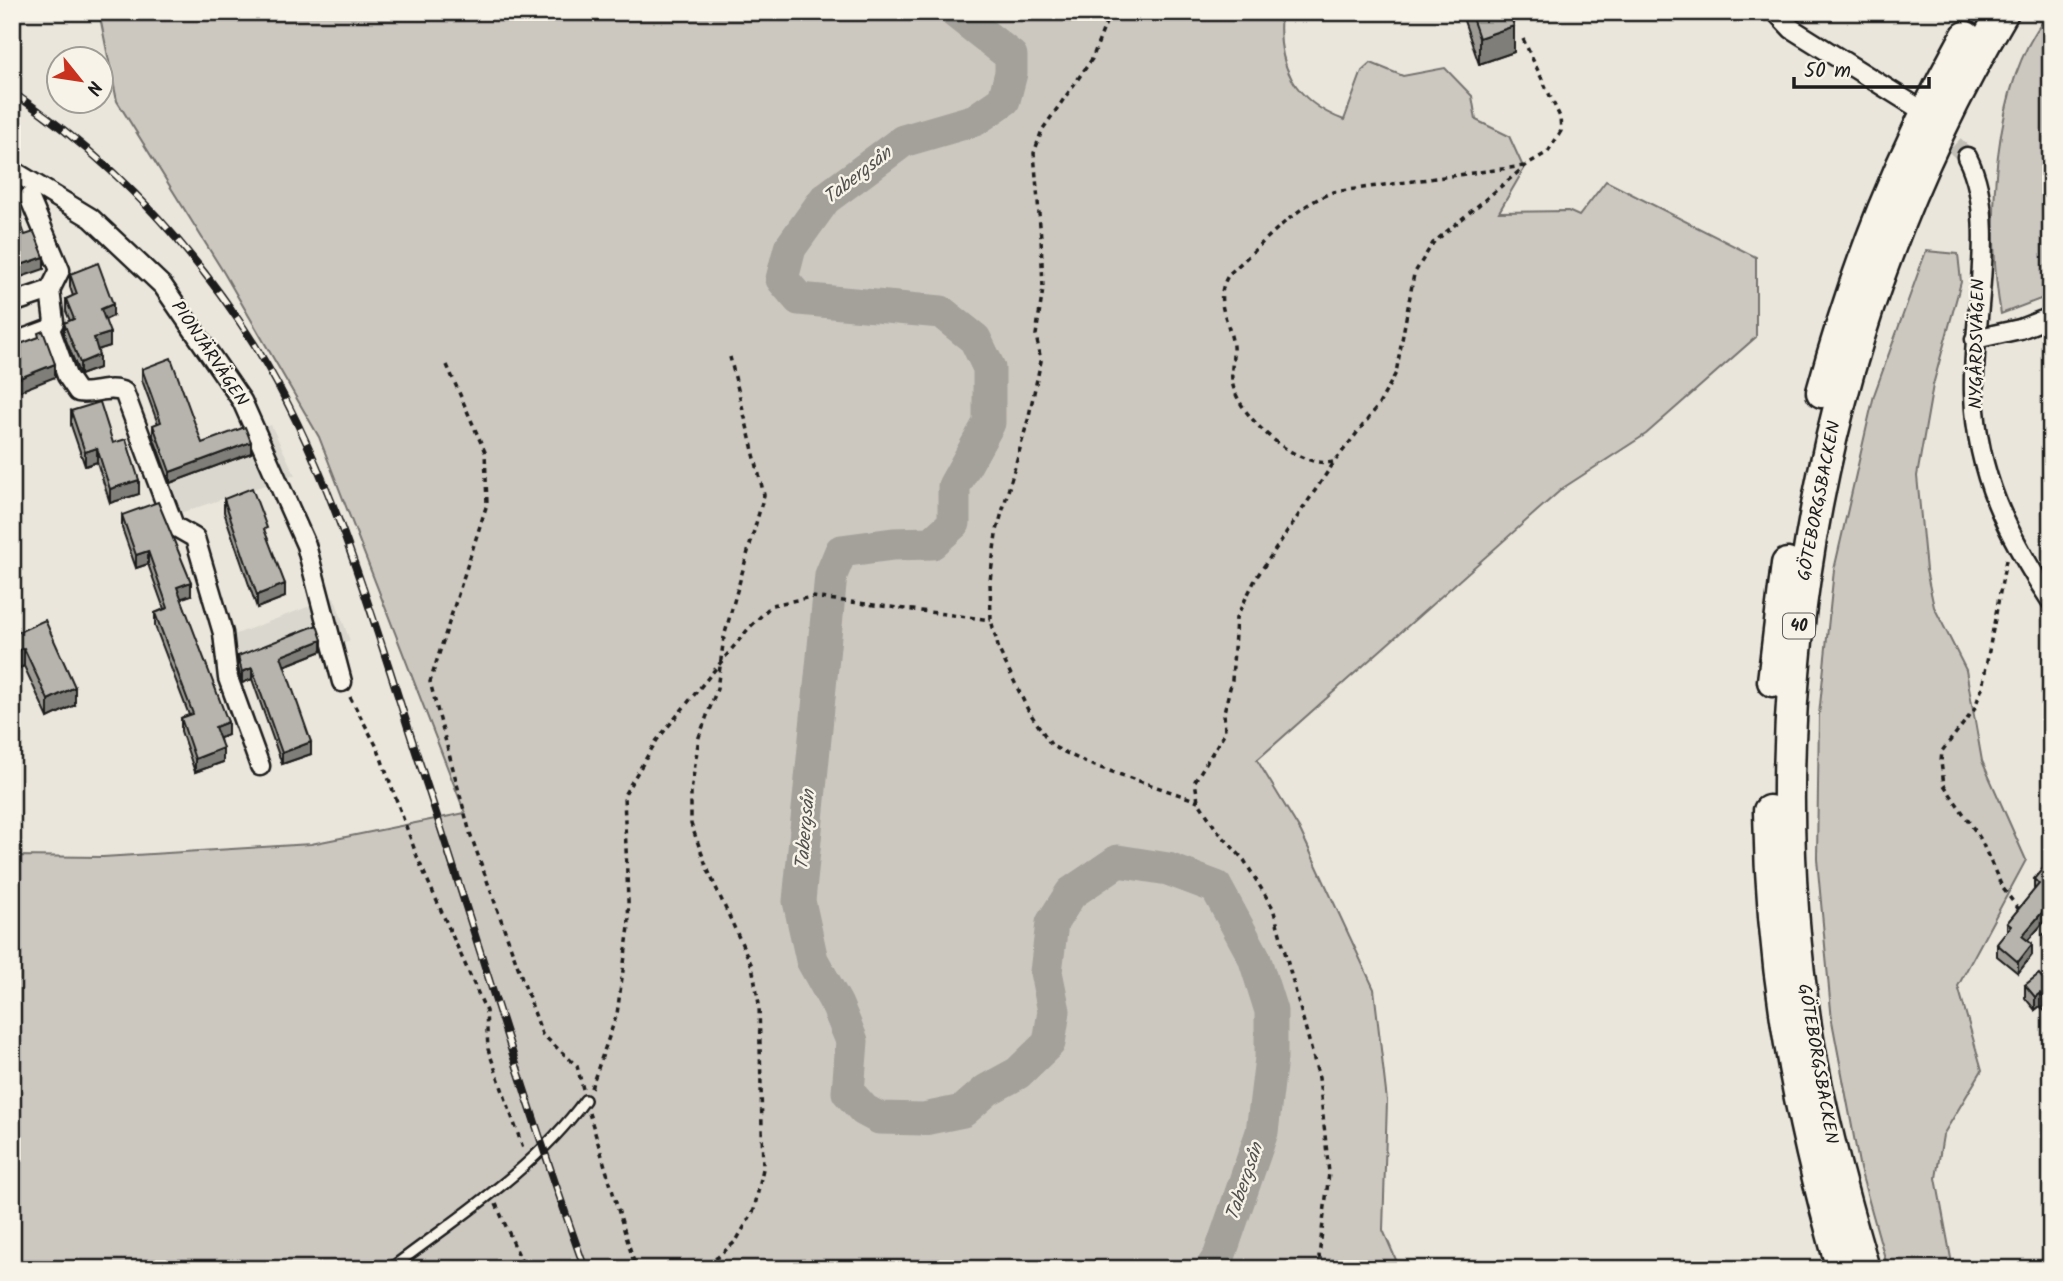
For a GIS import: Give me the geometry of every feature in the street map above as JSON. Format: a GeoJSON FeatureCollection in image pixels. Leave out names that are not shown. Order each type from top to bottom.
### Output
{"type":"FeatureCollection","features":[{"type":"Feature","properties":{"kind":"highway","name":"GÖTEBORGSBACKEN"},"geometry":{"type":"LineString","coordinates":[[1842,1269],[1801,1114],[1775,944],[1769,794],[1771,701],[1778,620],[1799,492],[1817,410],[1860,266],[1901,163],[1980,12]]}},
{"type":"Feature","properties":{"kind":"highway","name":"GÖTEBORGSBACKEN"},"geometry":{"type":"LineString","coordinates":[[1864,1269],[1842,1194],[1807,1033],[1791,871],[1789,753],[1793,673],[1818,498],[1860,332],[1885,255],[1917,178],[1953,103],[2003,12]]}},
{"type":"Feature","properties":{"kind":"street"},"geometry":{"type":"LineString","coordinates":[[1776,12],[1792,29],[1915,106]]}},
{"type":"Feature","properties":{"kind":"street","name":"NYGÅRDSVÄGEN"},"geometry":{"type":"LineString","coordinates":[[1967,157],[1977,176],[1981,194],[1982,233],[1974,395],[1988,487],[2012,535],[2051,601]]}},
{"type":"Feature","properties":{"kind":"street","name":"PIONJÄRVÄGEN"},"geometry":{"type":"LineString","coordinates":[[12,170],[90,218],[163,286],[242,401],[306,545],[342,682]]}},
{"type":"Feature","properties":{"kind":"street"},"geometry":{"type":"LineString","coordinates":[[12,343],[50,328],[54,322],[50,290],[61,270],[29,197]]}},
{"type":"Feature","properties":{"kind":"street"},"geometry":{"type":"LineString","coordinates":[[12,303],[50,290]]}},
{"type":"Feature","properties":{"kind":"street"},"geometry":{"type":"LineString","coordinates":[[1975,339],[2020,329],[2051,317]]}},
{"type":"Feature","properties":{"kind":"street"},"geometry":{"type":"LineString","coordinates":[[50,328],[67,376],[78,392],[88,394],[118,389],[124,392],[174,526],[195,538],[223,633],[228,678],[260,766]]}},
{"type":"Feature","properties":{"kind":"lane"},"geometry":{"type":"LineString","coordinates":[[390,1269],[491,1192],[563,1131],[585,1100]]}},
{"type":"Feature","properties":{"kind":"path"},"geometry":{"type":"LineString","coordinates":[[1110,12],[1092,59],[1042,130],[1034,153],[1043,289],[1036,335],[1041,360],[1028,420],[996,534],[990,581],[991,620],[999,650],[1028,710],[1052,746],[1089,764],[1198,802]]}},
{"type":"Feature","properties":{"kind":"path"},"geometry":{"type":"LineString","coordinates":[[1322,1269],[1320,1256],[1329,1173],[1319,1078],[1273,908],[1244,860],[1216,829],[1198,802],[1195,781],[1226,732],[1224,712],[1232,680],[1236,618],[1255,578],[1335,461],[1378,406],[1396,373],[1414,274],[1433,243],[1525,166],[1548,152],[1561,131],[1560,117],[1524,39]]}},
{"type":"Feature","properties":{"kind":"path"},"geometry":{"type":"LineString","coordinates":[[1335,461],[1312,461],[1294,452],[1251,421],[1240,403],[1233,387],[1233,345],[1220,302],[1222,285],[1229,274],[1300,211],[1333,192],[1525,166]]}},
{"type":"Feature","properties":{"kind":"path"},"geometry":{"type":"LineString","coordinates":[[698,1269],[719,1257],[736,1241],[754,1210],[763,1169],[759,1004],[752,966],[707,868],[691,824],[691,792],[699,737],[717,689],[724,637],[764,495],[730,357]]}},
{"type":"Feature","properties":{"kind":"path"},"geometry":{"type":"LineString","coordinates":[[447,365],[485,452],[487,504],[430,682],[470,833],[542,1034],[577,1066],[636,1269]]}},
{"type":"Feature","properties":{"kind":"path"},"geometry":{"type":"LineString","coordinates":[[2012,535],[1982,688],[1974,710],[1942,751],[1941,762],[1944,785],[1980,838],[2002,887],[2025,917]]}},
{"type":"Feature","properties":{"kind":"path"},"geometry":{"type":"LineString","coordinates":[[585,1100],[608,1046],[617,1014],[629,927],[624,795],[634,773],[657,740],[721,660],[772,605],[813,597],[991,620]]}},
{"type":"Feature","properties":{"kind":"path"},"geometry":{"type":"LineString","coordinates":[[342,682],[377,747],[418,859],[486,1011],[488,1049],[527,1161]]}},
{"type":"Feature","properties":{"kind":"path"},"geometry":{"type":"LineString","coordinates":[[2032,924],[2051,942]]}},
{"type":"Feature","properties":{"kind":"path"},"geometry":{"type":"LineString","coordinates":[[491,1192],[525,1269]]}},
{"type":"Feature","properties":{"kind":"shaded area"},"geometry":{"type":"Polygon","coordinates":[[[99,12],[1281,12],[1282,48],[1285,64],[1292,78],[1300,91],[1312,102],[1344,120],[1362,71],[1371,63],[1403,76],[1445,68],[1472,96],[1476,120],[1509,136],[1524,169],[1499,212],[1568,211],[1579,216],[1606,181],[1756,257],[1756,337],[1646,434],[1563,488],[1257,760],[1301,832],[1374,989],[1387,1101],[1383,1230],[1400,1269],[12,1269],[12,856],[103,857],[311,844],[465,813],[319,437],[224,273],[117,101],[116,46],[106,46],[99,12]]]}},
{"type":"Feature","properties":{"kind":"shaded area"},"geometry":{"type":"Polygon","coordinates":[[[2051,12],[2051,295],[2001,314],[1994,241],[1998,156],[2005,114],[2016,75],[2031,40],[2051,12]]]}},
{"type":"Feature","properties":{"kind":"shaded area"},"geometry":{"type":"Polygon","coordinates":[[[1926,251],[1958,254],[1961,282],[1933,385],[1917,476],[1926,570],[1934,607],[1966,670],[1982,761],[2026,860],[1958,986],[1982,1070],[1943,1135],[1936,1178],[1953,1269],[1888,1269],[1860,1169],[1832,1021],[1817,859],[1819,715],[1834,570],[1874,395],[1926,251]]]}},
{"type":"Feature","properties":{"kind":"shaded area"},"geometry":{"type":"Polygon","coordinates":[[[271,425],[295,475],[177,514],[160,468],[271,425]]]}},
{"type":"Feature","properties":{"kind":"shaded area"},"geometry":{"type":"Polygon","coordinates":[[[334,597],[350,641],[238,686],[231,665],[231,636],[334,597]]]}},
{"type":"Feature","properties":{"kind":"building"},"geometry":{"type":"Polygon","coordinates":[[[1470,12],[1509,12],[1514,26],[1479,38],[1470,12]]]}},
{"type":"Feature","properties":{"kind":"building"},"geometry":{"type":"Polygon","coordinates":[[[12,200],[25,235],[34,232],[44,257],[12,268],[12,200]]]}},
{"type":"Feature","properties":{"kind":"building"},"geometry":{"type":"Polygon","coordinates":[[[98,263],[113,304],[101,309],[110,333],[94,338],[99,355],[80,363],[64,323],[74,319],[66,299],[77,294],[70,274],[98,263]]]}},
{"type":"Feature","properties":{"kind":"building"},"geometry":{"type":"Polygon","coordinates":[[[43,331],[55,364],[12,381],[12,347],[39,337],[38,333],[43,331]]]}},
{"type":"Feature","properties":{"kind":"building"},"geometry":{"type":"Polygon","coordinates":[[[171,358],[202,443],[245,427],[251,442],[170,472],[153,425],[161,422],[142,369],[171,358]]]}},
{"type":"Feature","properties":{"kind":"building"},"geometry":{"type":"Polygon","coordinates":[[[100,402],[113,443],[126,439],[139,480],[110,489],[97,448],[85,452],[71,411],[100,402]]]}},
{"type":"Feature","properties":{"kind":"building"},"geometry":{"type":"Polygon","coordinates":[[[252,488],[285,584],[257,595],[224,499],[252,488]]]}},
{"type":"Feature","properties":{"kind":"building"},"geometry":{"type":"Polygon","coordinates":[[[158,502],[191,582],[177,587],[228,722],[215,727],[223,748],[195,759],[181,718],[193,714],[155,613],[168,608],[148,551],[136,555],[122,515],[158,502]]]}},
{"type":"Feature","properties":{"kind":"building"},"geometry":{"type":"Polygon","coordinates":[[[45,620],[75,687],[48,700],[24,648],[17,651],[12,641],[12,635],[45,620]]]}},
{"type":"Feature","properties":{"kind":"building"},"geometry":{"type":"Polygon","coordinates":[[[317,625],[322,640],[281,656],[311,742],[282,753],[252,668],[242,672],[238,656],[317,625]]]}},
{"type":"Feature","properties":{"kind":"building"},"geometry":{"type":"Polygon","coordinates":[[[2048,862],[2051,864],[2051,902],[2022,936],[2032,944],[2018,962],[1997,944],[2011,926],[2007,923],[2039,884],[2034,879],[2048,862]]]}},
{"type":"Feature","properties":{"kind":"building"},"geometry":{"type":"Polygon","coordinates":[[[2039,974],[2049,986],[2051,984],[2051,1005],[2040,993],[2035,997],[2025,985],[2039,974]]]}},
{"type":"Feature","properties":{"kind":"waterway","name":"Tabergsån"},"geometry":{"type":"LineString","coordinates":[[955,12],[1011,56],[1011,73],[1004,100],[975,120],[903,141],[825,199],[790,248],[782,279],[799,299],[941,312],[975,339],[989,368],[989,423],[954,486],[954,523],[932,543],[893,544],[841,551],[831,575],[799,901],[812,960],[837,1005],[852,1041],[848,1092],[864,1110],[879,1118],[924,1119],[963,1111],[987,1090],[1018,1073],[1049,1043],[1054,1011],[1046,972],[1052,923],[1071,893],[1118,861],[1168,869],[1216,887],[1254,957],[1271,1011],[1271,1058],[1262,1132],[1219,1257],[1211,1269]]}},
{"type":"Feature","properties":{"kind":"tunnel"},"geometry":{"type":"LineString","coordinates":[[1935,126],[1967,157]]}},
{"type":"Feature","properties":{"kind":"railway"},"geometry":{"type":"LineString","coordinates":[[12,92],[48,118],[116,175],[177,240],[205,274],[256,347],[306,441],[365,593],[519,1073],[585,1269]]}}]}
